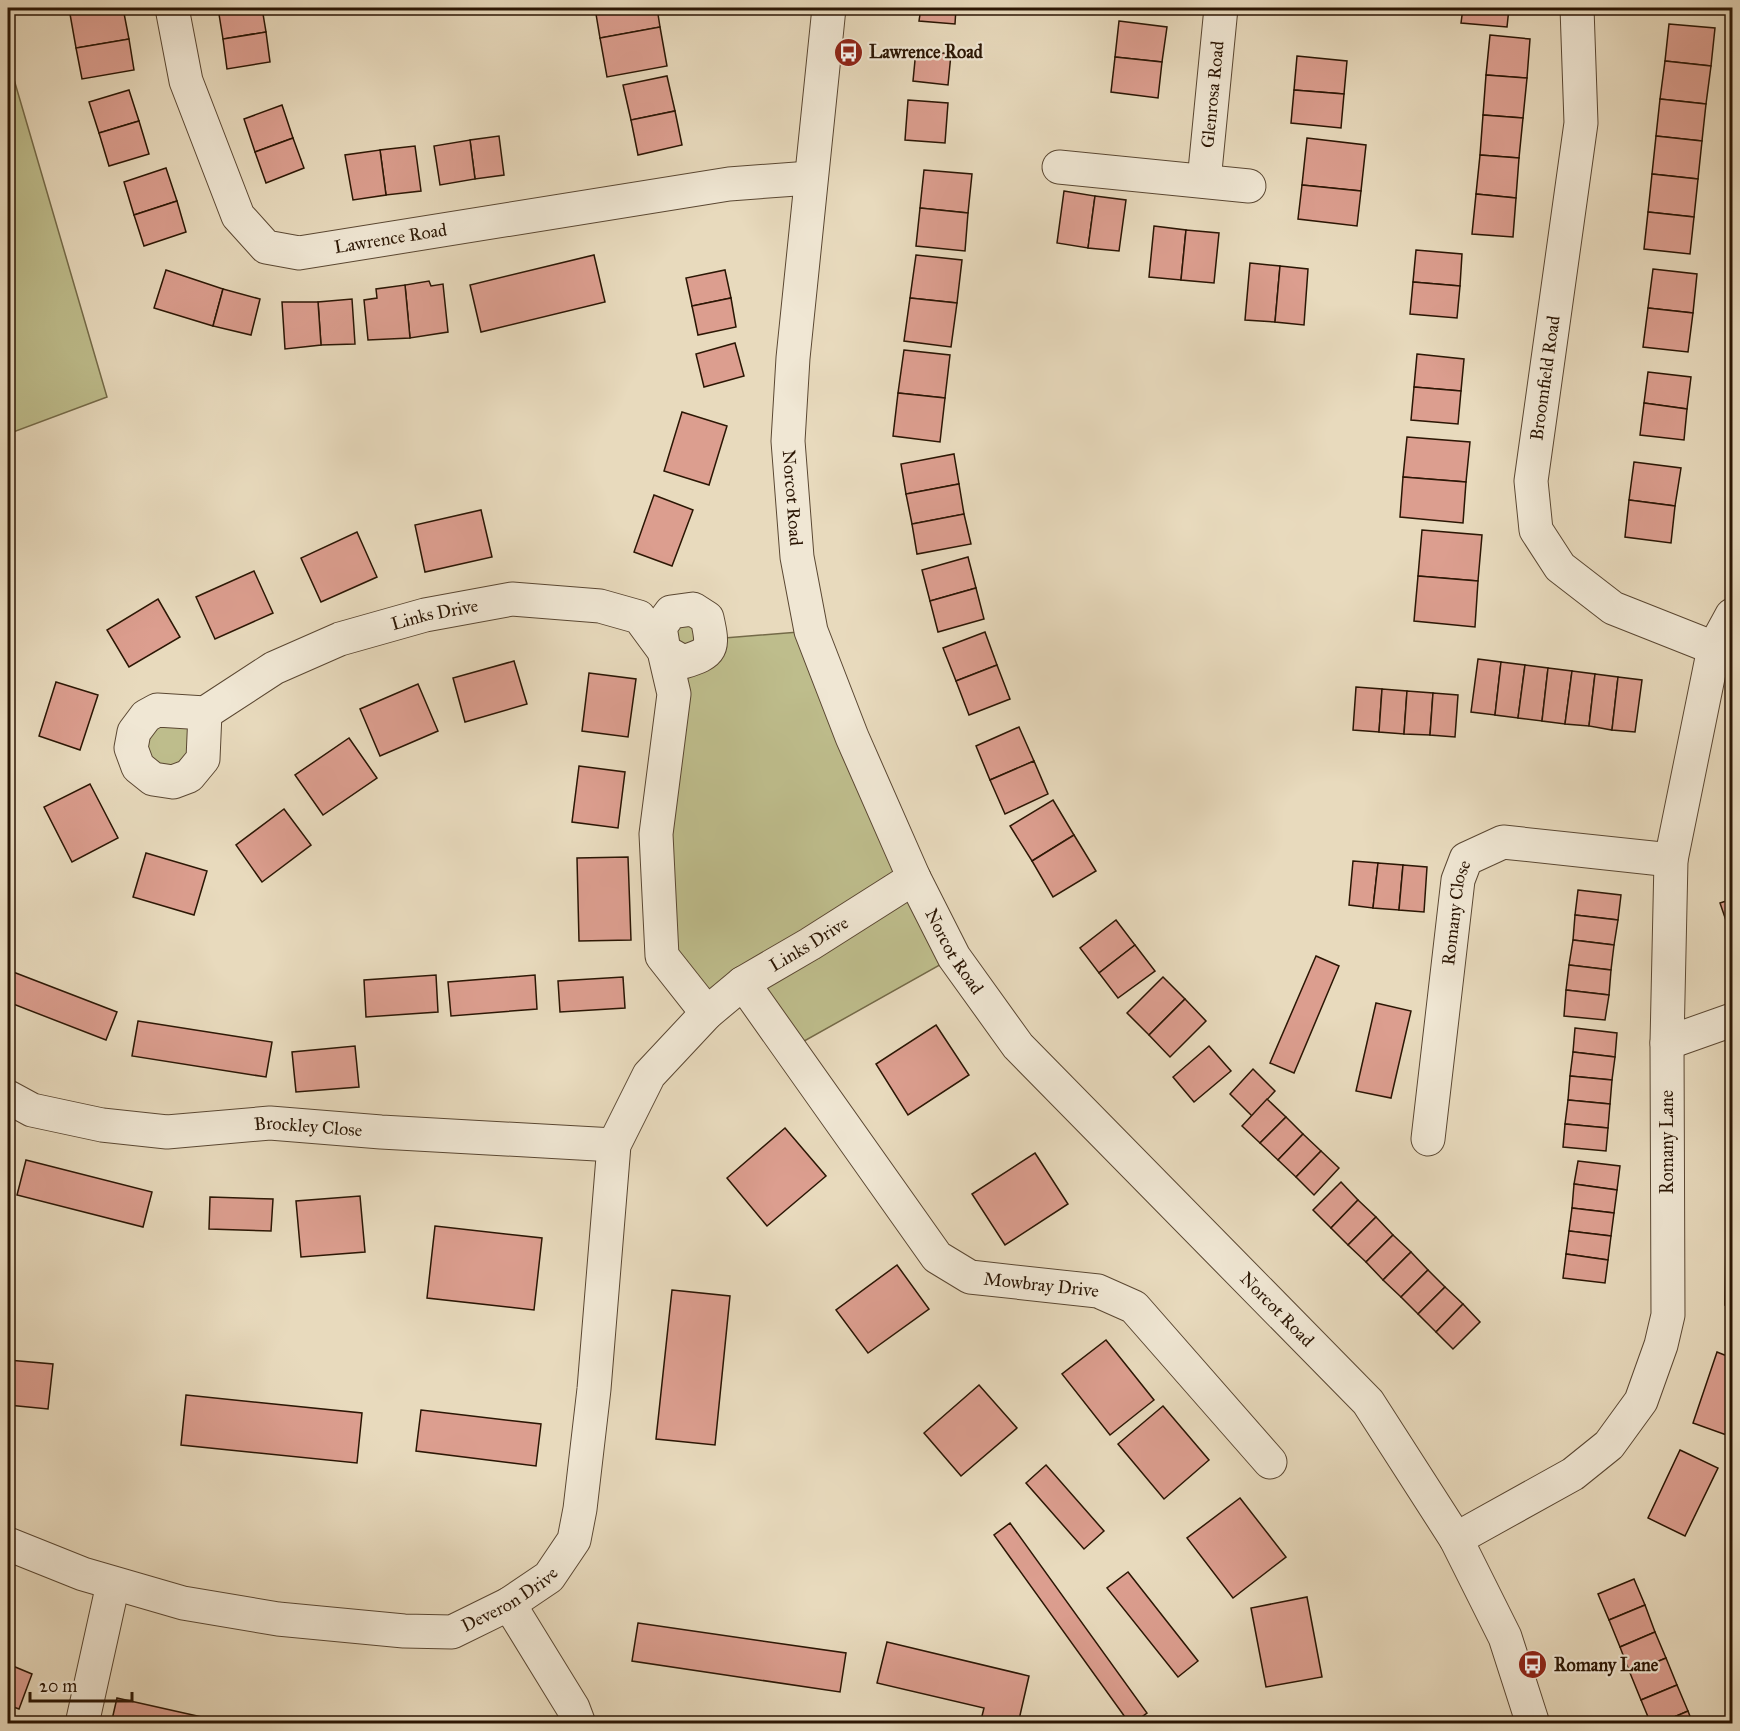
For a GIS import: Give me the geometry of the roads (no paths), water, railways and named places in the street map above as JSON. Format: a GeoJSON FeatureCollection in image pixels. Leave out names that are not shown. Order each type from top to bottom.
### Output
{"type":"FeatureCollection","features":[{"type":"Feature","properties":{"kind":"street","name":"Lawrence Road"},"geometry":{"type":"LineString","coordinates":[[172,8],[186,81],[238,216],[266,247],[299,253],[729,184],[810,178]]}},
{"type":"Feature","properties":{"kind":"street","name":"Norcot Road"},"geometry":{"type":"LineString","coordinates":[[829,8],[810,178],[793,358],[788,441],[797,556],[811,631],[852,737],[914,878],[954,957],[1018,1046],[1368,1402],[1456,1539],[1505,1637],[1533,1724]]}},
{"type":"Feature","properties":{"kind":"street","name":"Glenrosa Road"},"geometry":{"type":"LineString","coordinates":[[1204,181],[1221,8]]}},
{"type":"Feature","properties":{"kind":"street","name":"Broomfield Road"},"geometry":{"type":"LineString","coordinates":[[1577,8],[1581,123],[1531,481],[1536,530],[1560,567],[1612,608],[1714,648]]}},
{"type":"Feature","properties":{"kind":"street"},"geometry":{"type":"LineString","coordinates":[[1059,167],[1249,186]]}},
{"type":"Feature","properties":{"kind":"street","name":"Links Drive"},"geometry":{"type":"LineString","coordinates":[[205,713],[274,668],[340,639],[426,615],[512,599],[600,606],[639,617],[664,651],[674,694],[656,834],[662,956],[707,1013]]}},
{"type":"Feature","properties":{"kind":"street","name":"Romany Lane"},"geometry":{"type":"LineString","coordinates":[[1456,1539],[1573,1474],[1609,1445],[1641,1401],[1661,1345],[1668,1315],[1667,1042],[1671,860],[1714,648],[1732,615]]}},
{"type":"Feature","properties":{"kind":"street","name":"Romany Close"},"geometry":{"type":"LineString","coordinates":[[1428,1138],[1458,880],[1466,859],[1503,842],[1671,860]]}},
{"type":"Feature","properties":{"kind":"street","name":"Links Drive"},"geometry":{"type":"LineString","coordinates":[[614,1145],[649,1075],[707,1013],[743,983],[810,944],[914,878]]}},
{"type":"Feature","properties":{"kind":"street","name":"Mowbray Drive"},"geometry":{"type":"LineString","coordinates":[[743,983],[937,1257],[970,1277],[1098,1291],[1134,1307],[1270,1462]]}},
{"type":"Feature","properties":{"kind":"street"},"geometry":{"type":"LineString","coordinates":[[1667,1042],[1732,1020]]}},
{"type":"Feature","properties":{"kind":"street","name":"Brockley Close"},"geometry":{"type":"LineString","coordinates":[[8,1097],[32,1110],[102,1125],[167,1132],[270,1123],[392,1133],[614,1145]]}},
{"type":"Feature","properties":{"kind":"street","name":"Deveron Drive"},"geometry":{"type":"LineString","coordinates":[[8,1544],[113,1584],[213,1610],[289,1620],[404,1631],[452,1632],[509,1604],[549,1577],[574,1540],[580,1509],[594,1389],[614,1145]]}},
{"type":"Feature","properties":{"kind":"street"},"geometry":{"type":"LineString","coordinates":[[82,1724],[113,1584]]}},
{"type":"Feature","properties":{"kind":"street"},"geometry":{"type":"LineString","coordinates":[[509,1604],[573,1708],[579,1724]]}},
{"type":"Feature","properties":{"kind":"place","name":"Lawrence Road"},"geometry":{"type":"Point","coordinates":[848,52]}},
{"type":"Feature","properties":{"kind":"place","name":"Romany Lane"},"geometry":{"type":"Point","coordinates":[1533,1665]}}]}
